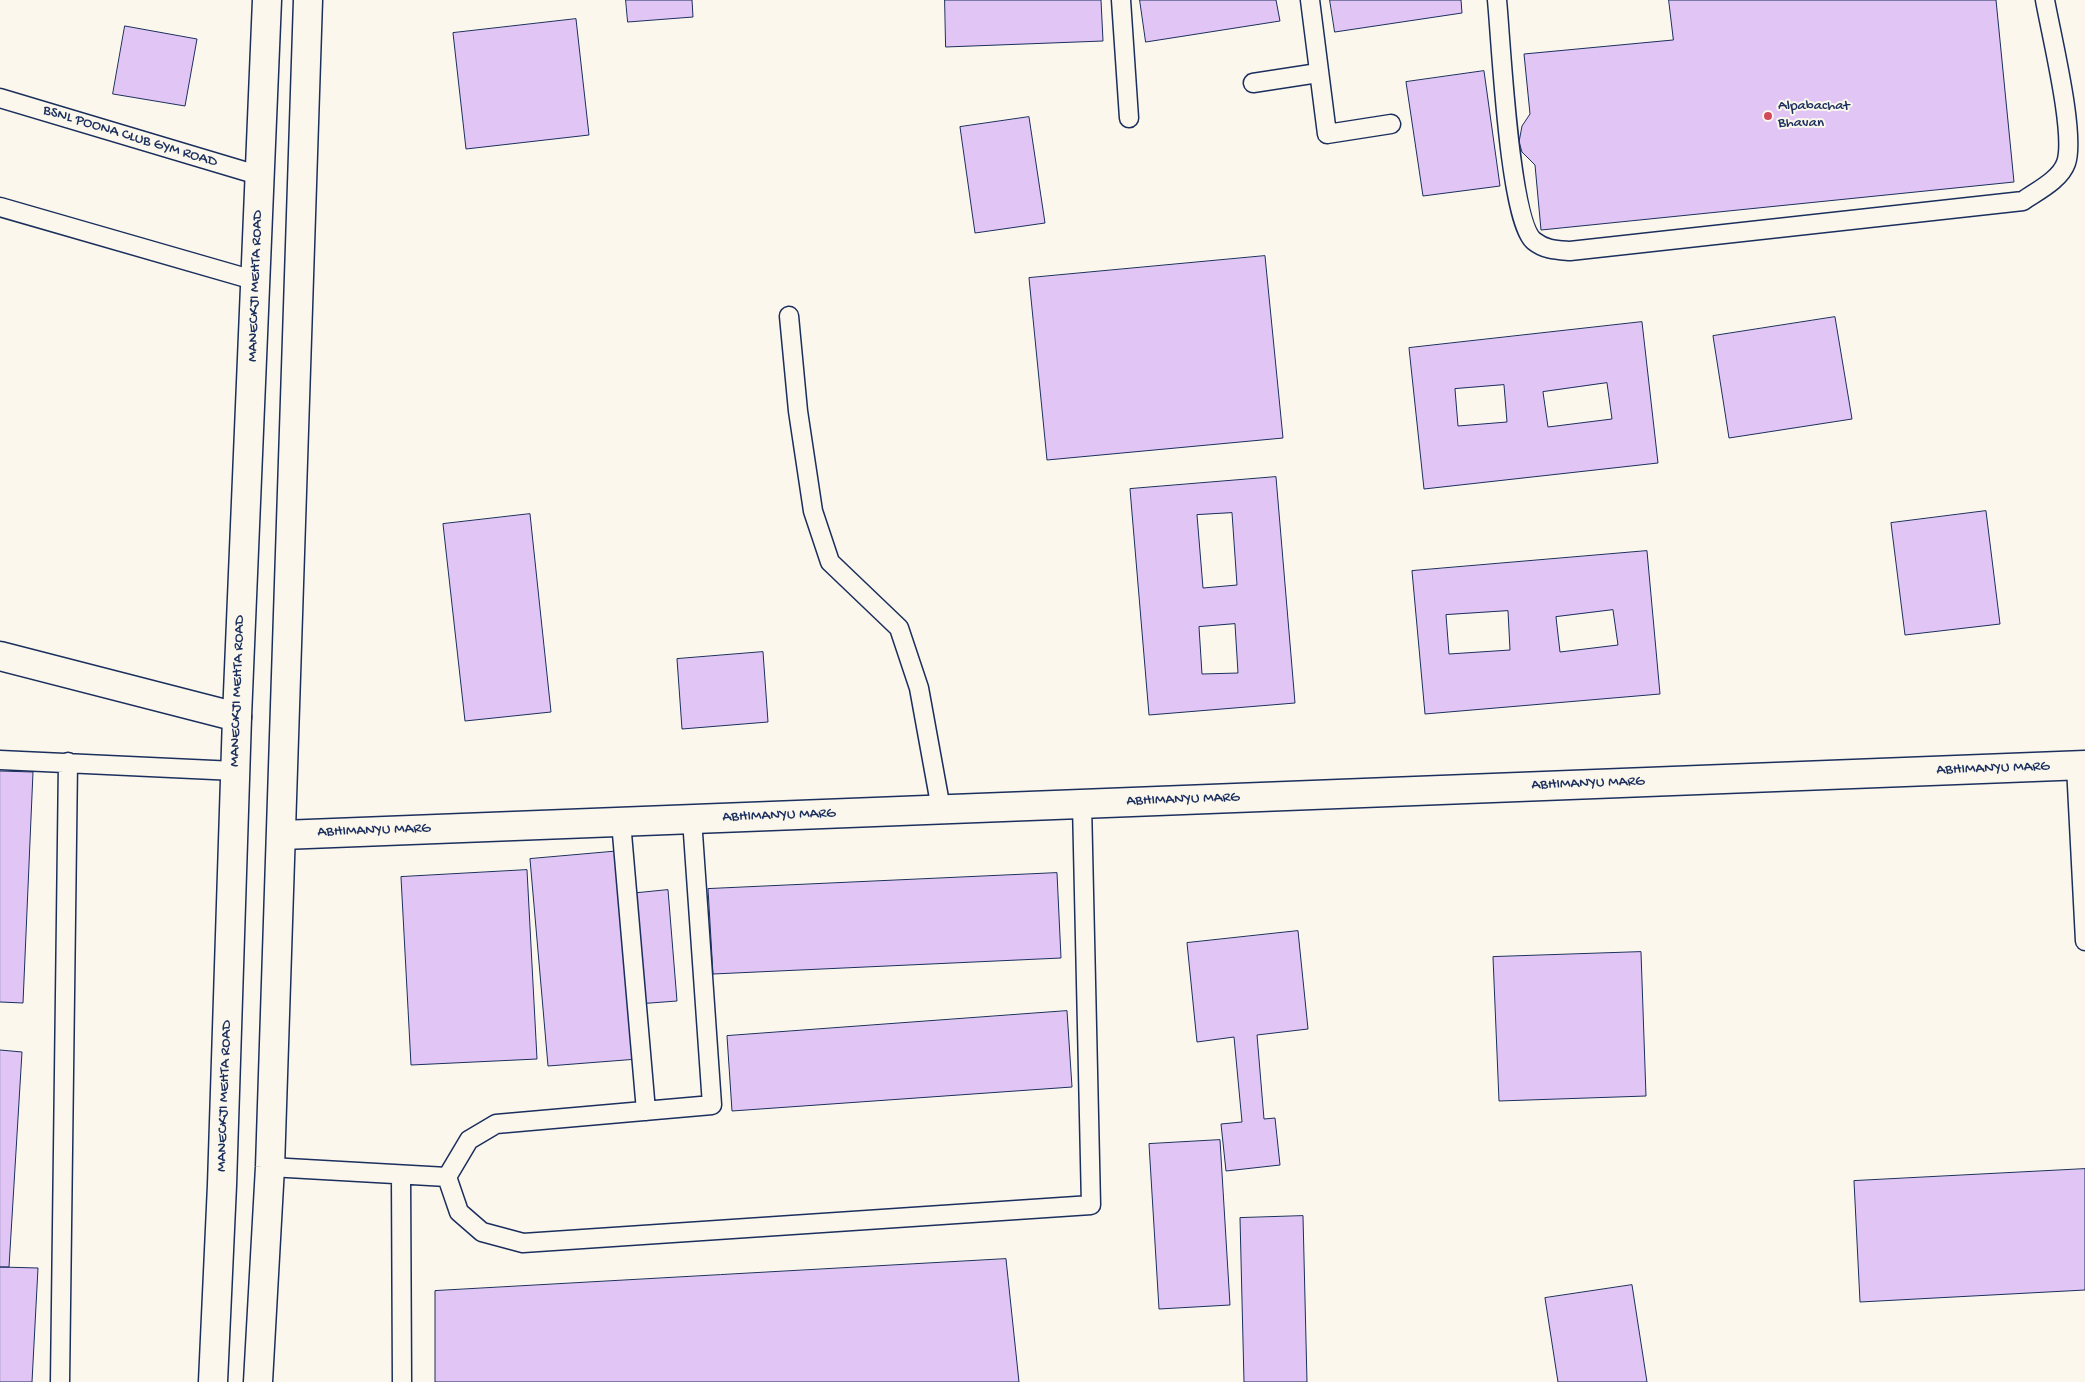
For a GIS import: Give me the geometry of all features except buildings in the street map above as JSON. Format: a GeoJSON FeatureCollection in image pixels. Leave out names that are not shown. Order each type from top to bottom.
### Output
{"type":"FeatureCollection","features":[{"type":"Feature","properties":{"kind":"main road","name":"MANECKJI MEHTA ROAD"},"geometry":{"type":"LineString","coordinates":[[213,1382],[222,1175],[237,717],[267,0]]}},
{"type":"Feature","properties":{"kind":"main road"},"geometry":{"type":"LineString","coordinates":[[258,1382],[270,1167],[308,0]]}},
{"type":"Feature","properties":{"kind":"main road"},"geometry":{"type":"LineString","coordinates":[[0,656],[237,717]]}},
{"type":"Feature","properties":{"kind":"main road","name":"ABHIMANYU MARG"},"geometry":{"type":"LineString","coordinates":[[282,835],[2081,766]]}},
{"type":"Feature","properties":{"kind":"lane"},"geometry":{"type":"LineString","coordinates":[[1121,0],[1129,118]]}},
{"type":"Feature","properties":{"kind":"lane"},"geometry":{"type":"LineString","coordinates":[[1310,0],[1327,134],[1391,124]]}},
{"type":"Feature","properties":{"kind":"lane"},"geometry":{"type":"LineString","coordinates":[[1497,0],[1512,165],[1520,211],[1532,240],[1548,249],[1570,250],[2023,201],[2052,181],[2066,164],[2069,131],[2045,0]]}},
{"type":"Feature","properties":{"kind":"lane"},"geometry":{"type":"LineString","coordinates":[[1253,83],[1318,73]]}},
{"type":"Feature","properties":{"kind":"lane","name":"BSNL POONA CLUB GYM ROAD"},"geometry":{"type":"LineString","coordinates":[[0,98],[261,176]]}},
{"type":"Feature","properties":{"kind":"lane"},"geometry":{"type":"LineString","coordinates":[[0,207],[256,281]]}},
{"type":"Feature","properties":{"kind":"lane"},"geometry":{"type":"LineString","coordinates":[[788,316],[798,411],[813,511],[830,562],[899,628],[919,688],[942,809]]}},
{"type":"Feature","properties":{"kind":"lane"},"geometry":{"type":"LineString","coordinates":[[0,760],[235,771]]}},
{"type":"Feature","properties":{"kind":"lane"},"geometry":{"type":"LineString","coordinates":[[60,1382],[68,762]]}},
{"type":"Feature","properties":{"kind":"lane"},"geometry":{"type":"LineString","coordinates":[[2081,766],[2085,941]]}},
{"type":"Feature","properties":{"kind":"lane"},"geometry":{"type":"LineString","coordinates":[[692,819],[712,1105],[496,1124],[469,1140],[447,1177],[459,1212],[482,1232],[523,1243],[1090,1206],[1082,804]]}},
{"type":"Feature","properties":{"kind":"lane"},"geometry":{"type":"LineString","coordinates":[[621,822],[646,1111]]}},
{"type":"Feature","properties":{"kind":"lane"},"geometry":{"type":"LineString","coordinates":[[270,1167],[447,1177]]}},
{"type":"Feature","properties":{"kind":"lane"},"geometry":{"type":"LineString","coordinates":[[401,1175],[402,1382]]}},
{"type":"Feature","properties":{"kind":"place","name":"Alpabachat Bhavan"},"geometry":{"type":"Point","coordinates":[1768,116]}}]}
